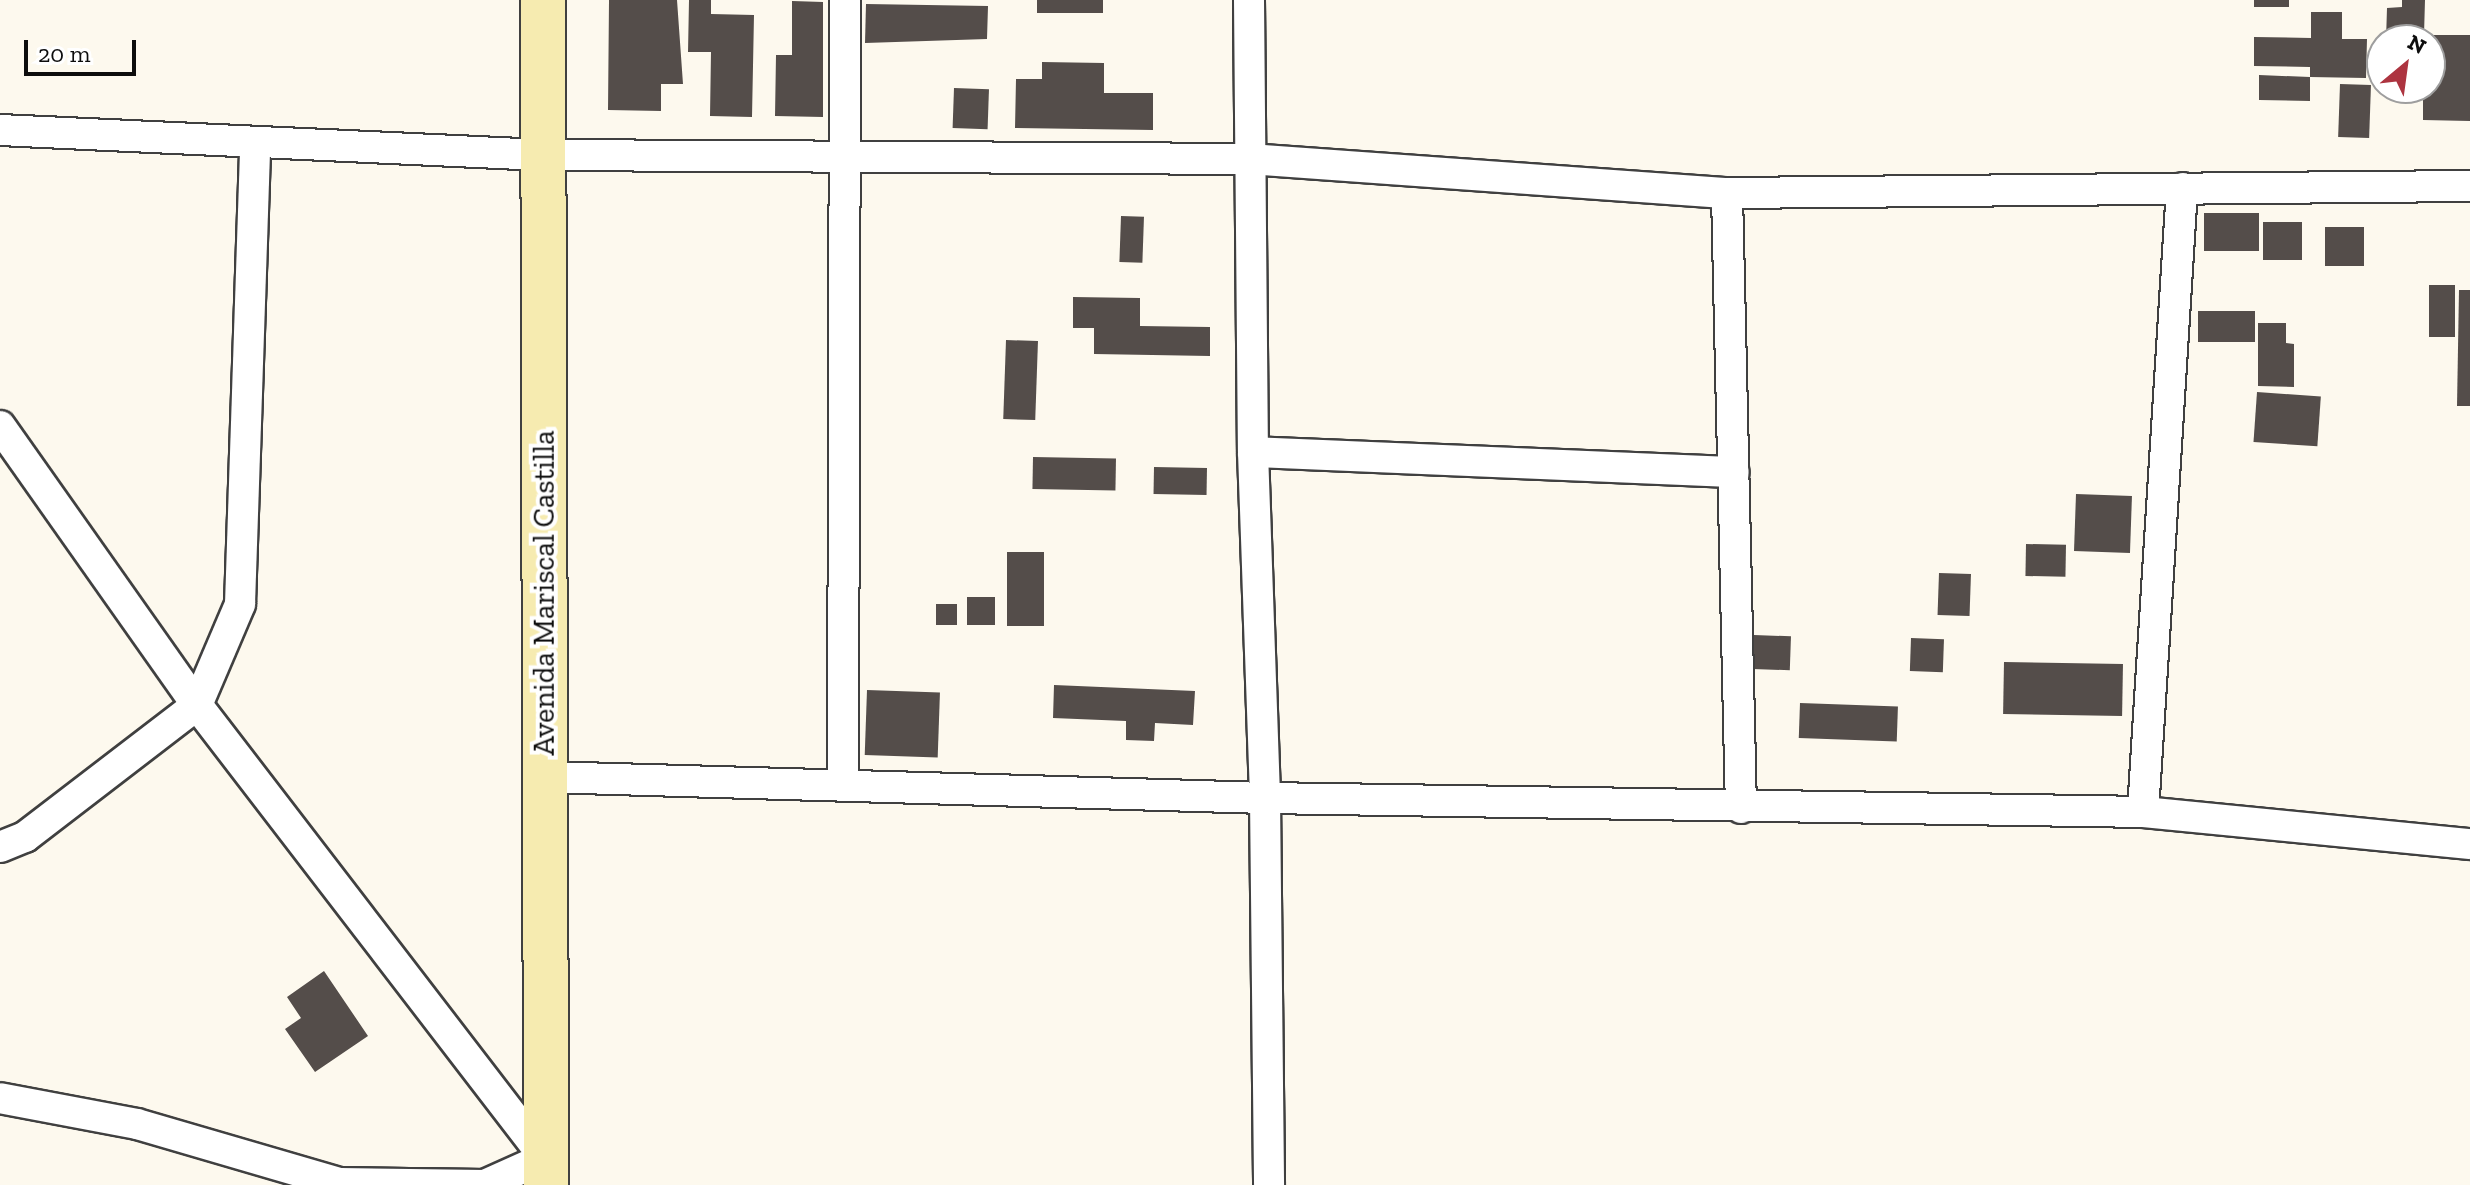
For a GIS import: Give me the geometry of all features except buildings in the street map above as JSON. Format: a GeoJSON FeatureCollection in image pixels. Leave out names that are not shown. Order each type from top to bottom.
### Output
{"type":"FeatureCollection","features":[{"type":"Feature","properties":{"kind":"street","name":"Avenida Mariscal Castilla"},"geometry":{"type":"LineString","coordinates":[[543,0],[546,1172]]}},
{"type":"Feature","properties":{"kind":"street"},"geometry":{"type":"LineString","coordinates":[[843,785],[845,0]]}},
{"type":"Feature","properties":{"kind":"street"},"geometry":{"type":"LineString","coordinates":[[1249,0],[1253,452],[1265,798],[1269,1185]]}},
{"type":"Feature","properties":{"kind":"street"},"geometry":{"type":"LineString","coordinates":[[0,130],[543,155],[1250,159],[1727,193],[2470,186]]}},
{"type":"Feature","properties":{"kind":"street"},"geometry":{"type":"LineString","coordinates":[[0,847],[25,837],[197,705],[240,604],[255,142]]}},
{"type":"Feature","properties":{"kind":"street"},"geometry":{"type":"LineString","coordinates":[[2143,812],[2182,188]]}},
{"type":"Feature","properties":{"kind":"street"},"geometry":{"type":"LineString","coordinates":[[1727,193],[1741,808]]}},
{"type":"Feature","properties":{"kind":"street"},"geometry":{"type":"LineString","coordinates":[[0,426],[197,705],[546,1172],[485,1185],[339,1183],[137,1124],[0,1098]]}},
{"type":"Feature","properties":{"kind":"street"},"geometry":{"type":"LineString","coordinates":[[1253,452],[1734,472]]}},
{"type":"Feature","properties":{"kind":"street"},"geometry":{"type":"LineString","coordinates":[[545,777],[1265,798],[1741,808],[2143,812],[2470,844]]}}]}
